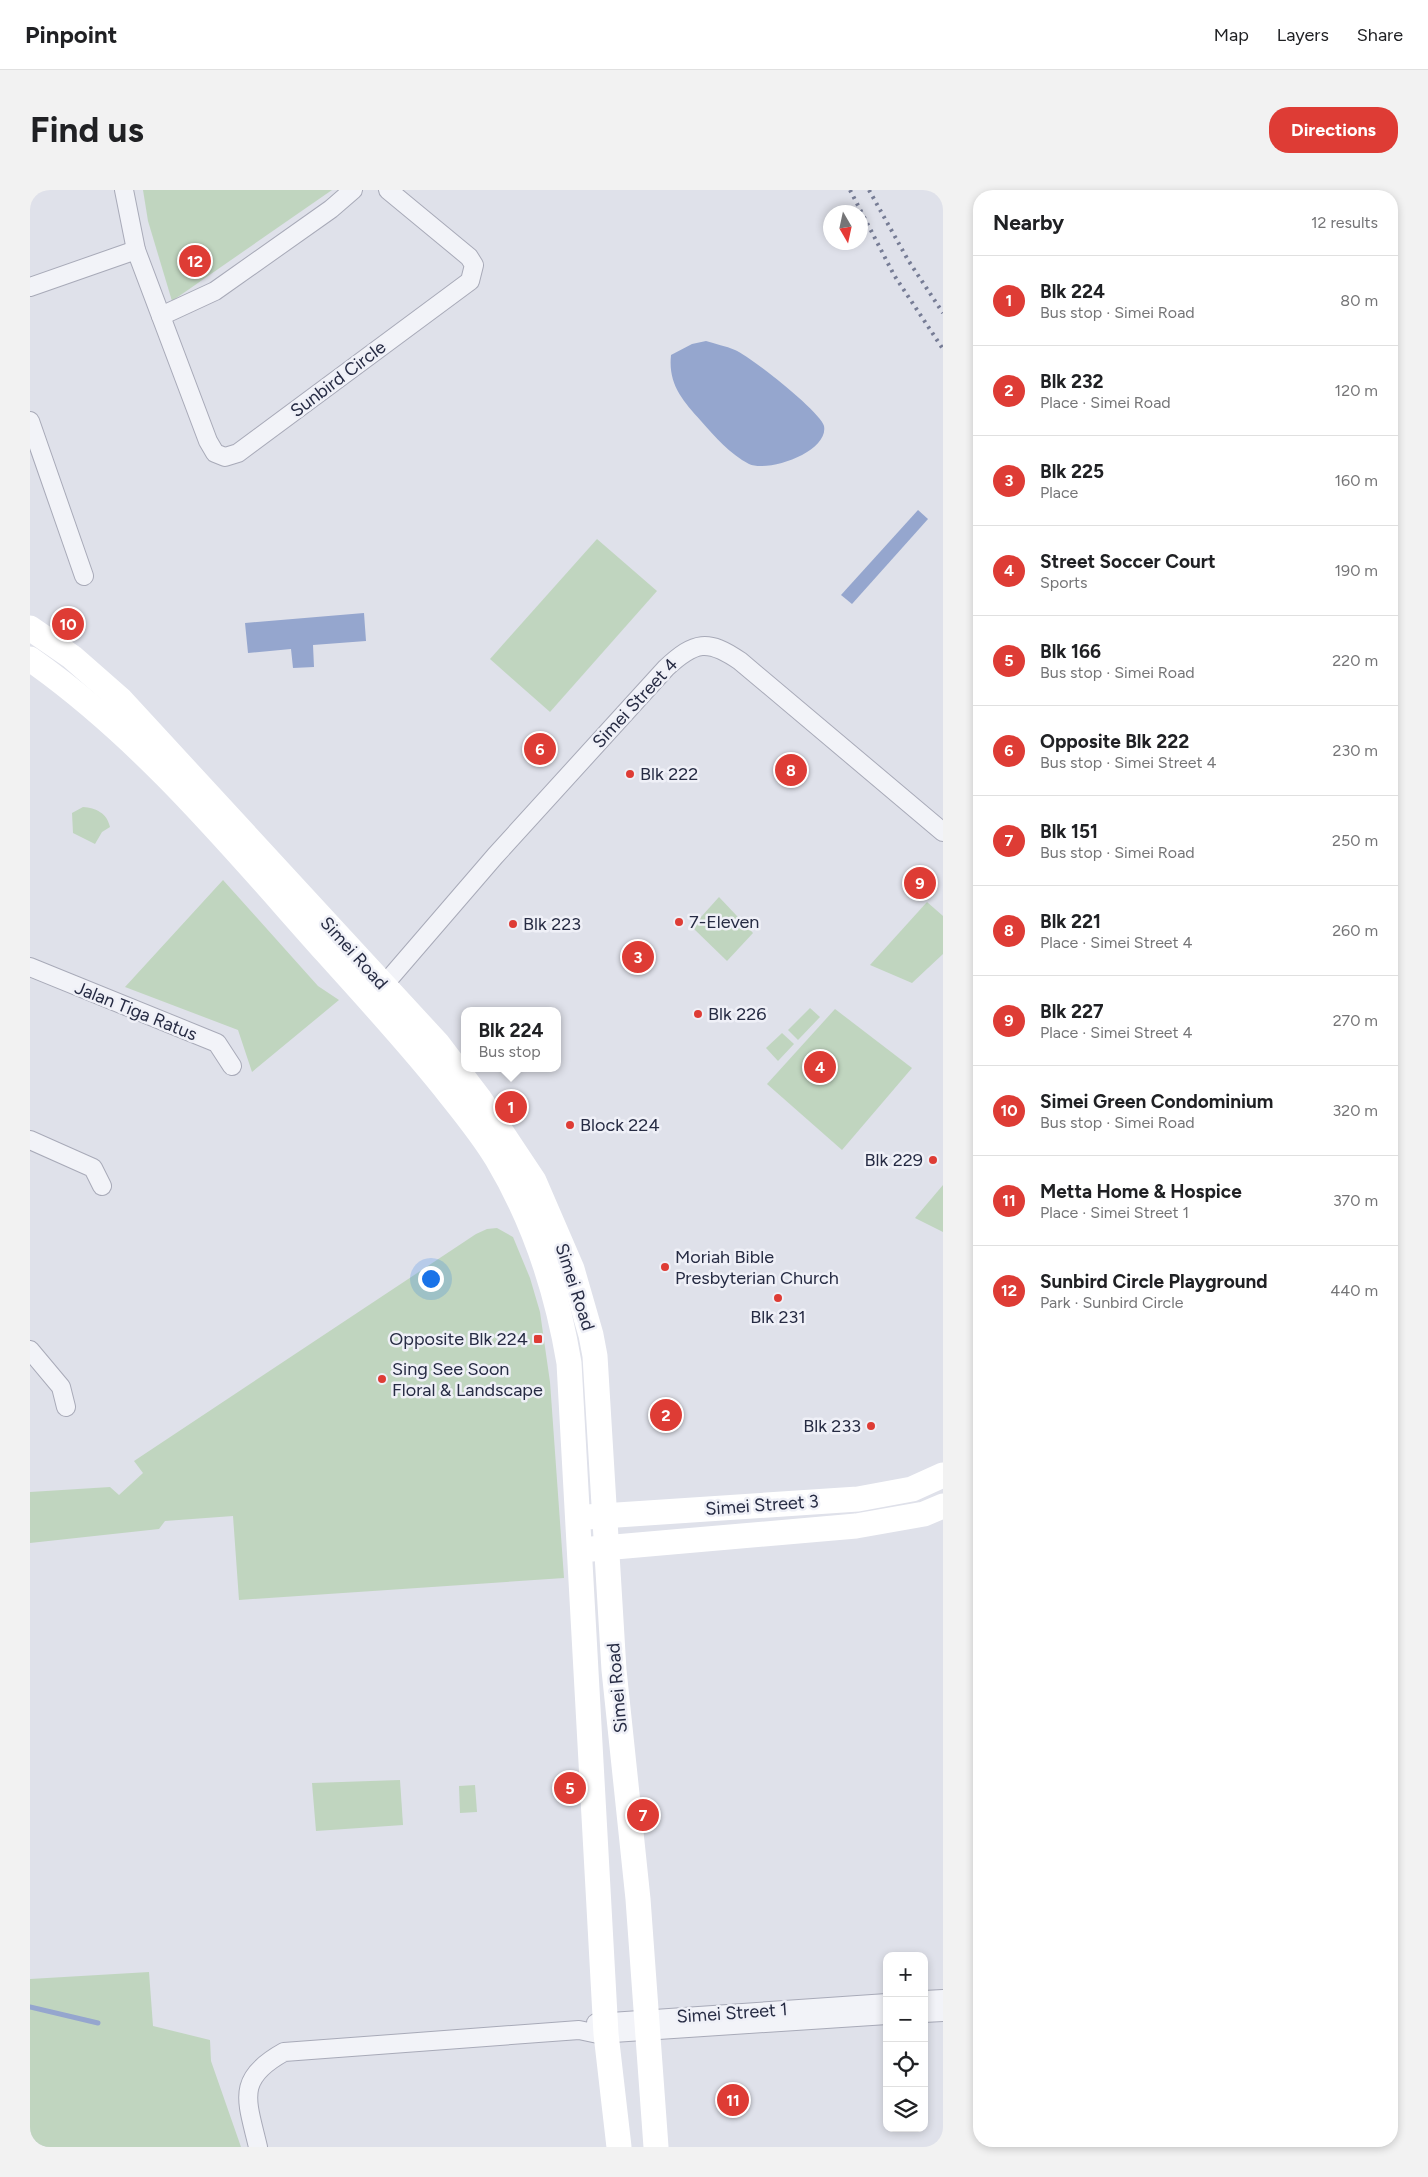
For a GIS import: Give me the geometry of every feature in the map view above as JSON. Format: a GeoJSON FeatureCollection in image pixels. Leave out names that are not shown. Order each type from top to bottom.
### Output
{"type":"FeatureCollection","features":[{"type":"Feature","properties":{"kind":"main road","name":"Simei Road"},"geometry":{"type":"LineString","coordinates":[[30,628],[72,657],[122,700],[377,993],[423,1061],[496,1157],[529,1224],[550,1278],[561,1316],[569,1363],[606,2028],[619,2147]]}},
{"type":"Feature","properties":{"kind":"main road","name":"Simei Road"},"geometry":{"type":"LineString","coordinates":[[30,659],[104,716],[193,803],[377,993],[444,1052],[484,1106],[534,1181],[572,1269],[594,1356],[614,1670],[638,1899],[656,2147]]}},
{"type":"Feature","properties":{"kind":"main road"},"geometry":{"type":"LineString","coordinates":[[569,1363],[580,1369],[590,1364],[594,1356]]}},
{"type":"Feature","properties":{"kind":"main road","name":"Simei Street 3"},"geometry":{"type":"LineString","coordinates":[[577,1518],[858,1499],[912,1489],[943,1475]]}},
{"type":"Feature","properties":{"kind":"main road","name":"Simei Street 3"},"geometry":{"type":"LineString","coordinates":[[579,1551],[856,1526],[924,1514],[943,1506]]}},
{"type":"Feature","properties":{"kind":"street","name":"Sunbird Circle"},"geometry":{"type":"LineString","coordinates":[[124,190],[136,250],[208,441],[215,453],[225,457],[238,453],[470,281],[474,266],[469,257],[388,190]]}},
{"type":"Feature","properties":{"kind":"street"},"geometry":{"type":"LineString","coordinates":[[161,316],[215,291],[331,209],[353,190]]}},
{"type":"Feature","properties":{"kind":"street"},"geometry":{"type":"LineString","coordinates":[[30,287],[136,250]]}},
{"type":"Feature","properties":{"kind":"street"},"geometry":{"type":"LineString","coordinates":[[30,421],[84,576]]}},
{"type":"Feature","properties":{"kind":"street","name":"Simei Street 4"},"geometry":{"type":"LineString","coordinates":[[377,993],[496,856],[666,668],[683,652],[703,645],[721,648],[740,661],[943,832]]}},
{"type":"Feature","properties":{"kind":"street","name":"Jalan Tiga Ratus"},"geometry":{"type":"LineString","coordinates":[[30,967],[217,1043],[232,1066]]}},
{"type":"Feature","properties":{"kind":"street"},"geometry":{"type":"LineString","coordinates":[[30,1140],[93,1168],[102,1186]]}},
{"type":"Feature","properties":{"kind":"street"},"geometry":{"type":"LineString","coordinates":[[30,1350],[61,1387],[66,1407]]}},
{"type":"Feature","properties":{"kind":"street"},"geometry":{"type":"LineString","coordinates":[[928,2000],[943,1999]]}},
{"type":"Feature","properties":{"kind":"street","name":"Simei Street 1"},"geometry":{"type":"LineString","coordinates":[[258,2147],[246,2100],[249,2086],[265,2062],[284,2052],[606,2028],[883,2003]]}},
{"type":"Feature","properties":{"kind":"street"},"geometry":{"type":"LineString","coordinates":[[928,2013],[943,2012]]}},
{"type":"Feature","properties":{"kind":"street","name":"Simei Street 1"},"geometry":{"type":"LineString","coordinates":[[647,2024],[883,2016]]}},
{"type":"Feature","properties":{"kind":"green space"},"geometry":{"type":"Polygon","coordinates":[[[143,190],[332,190],[172,301],[148,221],[143,190]]]}},
{"type":"Feature","properties":{"kind":"green space"},"geometry":{"type":"Polygon","coordinates":[[[597,539],[657,591],[550,712],[490,659],[597,539]]]}},
{"type":"Feature","properties":{"kind":"green space"},"geometry":{"type":"Polygon","coordinates":[[[83,807],[100,812],[109,822],[110,827],[102,832],[95,844],[73,833],[72,813],[83,807]]]}},
{"type":"Feature","properties":{"kind":"green space"},"geometry":{"type":"Polygon","coordinates":[[[223,880],[318,986],[339,1000],[252,1072],[238,1030],[125,987],[223,880]]]}},
{"type":"Feature","properties":{"kind":"green space"},"geometry":{"type":"Polygon","coordinates":[[[719,897],[753,933],[727,961],[692,927],[719,897]]]}},
{"type":"Feature","properties":{"kind":"green space"},"geometry":{"type":"Polygon","coordinates":[[[927,902],[943,916],[943,954],[912,983],[870,965],[927,902]]]}},
{"type":"Feature","properties":{"kind":"green space"},"geometry":{"type":"Polygon","coordinates":[[[810,1008],[820,1017],[798,1040],[788,1030],[810,1008]]]}},
{"type":"Feature","properties":{"kind":"green space"},"geometry":{"type":"Polygon","coordinates":[[[835,1009],[912,1068],[842,1150],[767,1084],[835,1009]]]}},
{"type":"Feature","properties":{"kind":"green space"},"geometry":{"type":"Polygon","coordinates":[[[782,1033],[794,1044],[778,1061],[766,1048],[782,1033]]]}},
{"type":"Feature","properties":{"kind":"green space"},"geometry":{"type":"Polygon","coordinates":[[[943,1185],[943,1232],[915,1218],[943,1185]]]}},
{"type":"Feature","properties":{"kind":"green space"},"geometry":{"type":"Polygon","coordinates":[[[497,1228],[513,1237],[530,1278],[540,1312],[550,1382],[564,1578],[239,1600],[233,1516],[165,1521],[159,1529],[30,1543],[30,1492],[110,1487],[119,1495],[143,1473],[134,1461],[476,1234],[487,1229],[497,1228]]]}},
{"type":"Feature","properties":{"kind":"green space"},"geometry":{"type":"Polygon","coordinates":[[[400,1780],[403,1825],[316,1831],[312,1783],[400,1780]]]}},
{"type":"Feature","properties":{"kind":"green space"},"geometry":{"type":"Polygon","coordinates":[[[475,1785],[477,1812],[460,1813],[459,1786],[475,1785]]]}},
{"type":"Feature","properties":{"kind":"green space"},"geometry":{"type":"Polygon","coordinates":[[[149,1972],[153,2026],[210,2040],[211,2061],[241,2147],[30,2147],[30,1979],[149,1972]]]}},
{"type":"Feature","properties":{"kind":"water"},"geometry":{"type":"Polygon","coordinates":[[[706,341],[743,354],[769,373],[811,409],[824,426],[823,435],[817,444],[796,458],[769,466],[749,464],[723,445],[682,399],[672,375],[671,355],[692,344],[706,341]]]}},
{"type":"Feature","properties":{"kind":"water"},"geometry":{"type":"Polygon","coordinates":[[[918,510],[928,519],[852,604],[841,595],[918,510]]]}},
{"type":"Feature","properties":{"kind":"water"},"geometry":{"type":"Polygon","coordinates":[[[364,613],[366,641],[313,645],[314,667],[293,668],[291,649],[248,653],[245,623],[364,613]]]}},
{"type":"Feature","properties":{"kind":"waterway"},"geometry":{"type":"LineString","coordinates":[[30,2007],[98,2023]]}},
{"type":"Feature","properties":{"kind":"railway"},"geometry":{"type":"LineString","coordinates":[[850,190],[894,275],[943,349]]}},
{"type":"Feature","properties":{"kind":"railway"},"geometry":{"type":"LineString","coordinates":[[869,190],[908,260],[943,313]]}},
{"type":"Feature","properties":{"kind":"place","name":"Sunbird Circle Playground"},"geometry":{"type":"Point","coordinates":[195,261]}},
{"type":"Feature","properties":{"kind":"place","name":"Simei Green Condominium"},"geometry":{"type":"Point","coordinates":[68,624]}},
{"type":"Feature","properties":{"kind":"place","name":"Opposite Blk 222"},"geometry":{"type":"Point","coordinates":[540,749]}},
{"type":"Feature","properties":{"kind":"place","name":"Blk 221"},"geometry":{"type":"Point","coordinates":[791,770]}},
{"type":"Feature","properties":{"kind":"place","name":"Blk 222"},"geometry":{"type":"Point","coordinates":[630,774]}},
{"type":"Feature","properties":{"kind":"place","name":"Blk 227"},"geometry":{"type":"Point","coordinates":[920,883]}},
{"type":"Feature","properties":{"kind":"place","name":"7-Eleven"},"geometry":{"type":"Point","coordinates":[679,922]}},
{"type":"Feature","properties":{"kind":"place","name":"Blk 223"},"geometry":{"type":"Point","coordinates":[513,924]}},
{"type":"Feature","properties":{"kind":"place","name":"Blk 225"},"geometry":{"type":"Point","coordinates":[638,957]}},
{"type":"Feature","properties":{"kind":"place","name":"Blk 226"},"geometry":{"type":"Point","coordinates":[698,1014]}},
{"type":"Feature","properties":{"kind":"place","name":"Street Soccer Court"},"geometry":{"type":"Point","coordinates":[820,1067]}},
{"type":"Feature","properties":{"kind":"place","name":"Blk 224"},"geometry":{"type":"Point","coordinates":[511,1107]}},
{"type":"Feature","properties":{"kind":"place","name":"Block 224"},"geometry":{"type":"Point","coordinates":[570,1125]}},
{"type":"Feature","properties":{"kind":"place","name":"Blk 229"},"geometry":{"type":"Point","coordinates":[933,1160]}},
{"type":"Feature","properties":{"kind":"place","name":"Moriah Bible Presbyterian Church"},"geometry":{"type":"Point","coordinates":[665,1267]}},
{"type":"Feature","properties":{"kind":"place","name":"Blk 231"},"geometry":{"type":"Point","coordinates":[778,1298]}},
{"type":"Feature","properties":{"kind":"place","name":"Opposite Blk 224"},"geometry":{"type":"Point","coordinates":[538,1339]}},
{"type":"Feature","properties":{"kind":"place","name":"Sing See Soon Floral & Landscape"},"geometry":{"type":"Point","coordinates":[382,1379]}},
{"type":"Feature","properties":{"kind":"place","name":"Blk 232"},"geometry":{"type":"Point","coordinates":[666,1415]}},
{"type":"Feature","properties":{"kind":"place","name":"Blk 233"},"geometry":{"type":"Point","coordinates":[871,1426]}},
{"type":"Feature","properties":{"kind":"place","name":"Blk 166"},"geometry":{"type":"Point","coordinates":[570,1788]}},
{"type":"Feature","properties":{"kind":"place","name":"Blk 151"},"geometry":{"type":"Point","coordinates":[643,1815]}},
{"type":"Feature","properties":{"kind":"place","name":"Metta Home & Hospice"},"geometry":{"type":"Point","coordinates":[733,2100]}}]}
